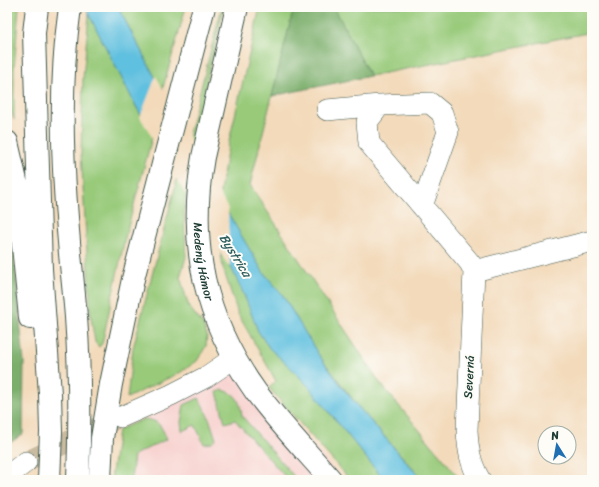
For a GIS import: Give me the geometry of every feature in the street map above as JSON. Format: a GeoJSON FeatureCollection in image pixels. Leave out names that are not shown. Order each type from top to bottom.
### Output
{"type":"FeatureCollection","features":[{"type":"Feature","properties":{"kind":"main road"},"geometry":{"type":"LineString","coordinates":[[37,7],[34,33],[41,269],[50,394],[51,432],[49,480]]}},
{"type":"Feature","properties":{"kind":"main road"},"geometry":{"type":"LineString","coordinates":[[70,7],[65,41],[63,78],[63,152],[76,325],[80,433],[78,480]]}},
{"type":"Feature","properties":{"kind":"main road"},"geometry":{"type":"LineString","coordinates":[[100,480],[102,438],[111,384],[133,279],[204,7]]}},
{"type":"Feature","properties":{"kind":"main road","name":"Medený Hámor"},"geometry":{"type":"LineString","coordinates":[[237,7],[199,181],[197,218],[198,246],[203,277],[212,309],[234,358],[257,393],[331,480]]}},
{"type":"Feature","properties":{"kind":"main road"},"geometry":{"type":"LineString","coordinates":[[7,142],[18,194],[41,269]]}},
{"type":"Feature","properties":{"kind":"main road"},"geometry":{"type":"LineString","coordinates":[[18,194],[30,318],[35,394],[36,435],[30,471]]}},
{"type":"Feature","properties":{"kind":"street"},"geometry":{"type":"LineString","coordinates":[[327,110],[380,105],[430,103],[442,114],[448,132],[422,206]]}},
{"type":"Feature","properties":{"kind":"street"},"geometry":{"type":"LineString","coordinates":[[380,105],[367,122],[369,143],[470,263],[474,272],[592,241]]}},
{"type":"Feature","properties":{"kind":"street","name":"Severná"},"geometry":{"type":"LineString","coordinates":[[474,272],[467,430],[469,454],[480,480]]}},
{"type":"Feature","properties":{"kind":"street"},"geometry":{"type":"LineString","coordinates":[[121,417],[171,395],[206,377],[234,358]]}},
{"type":"Feature","properties":{"kind":"street"},"geometry":{"type":"LineString","coordinates":[[10,480],[14,471],[30,471]]}},
{"type":"Feature","properties":{"kind":"shaded area"},"geometry":{"type":"Polygon","coordinates":[[[244,364],[343,480],[111,480],[118,430],[144,419],[244,364]]]}},
{"type":"Feature","properties":{"kind":"green space"},"geometry":{"type":"Polygon","coordinates":[[[7,7],[19,7],[14,69],[14,120],[7,99],[7,7]]]}},
{"type":"Feature","properties":{"kind":"green space"},"geometry":{"type":"Polygon","coordinates":[[[118,7],[186,7],[162,91],[118,7]]]}},
{"type":"Feature","properties":{"kind":"green space"},"geometry":{"type":"Polygon","coordinates":[[[222,7],[224,7],[209,70],[187,178],[184,212],[186,257],[180,277],[189,307],[202,323],[207,335],[206,346],[197,361],[181,372],[127,398],[133,348],[222,7]]]}},
{"type":"Feature","properties":{"kind":"green space"},"geometry":{"type":"Polygon","coordinates":[[[260,7],[294,7],[250,185],[380,383],[461,480],[423,480],[361,410],[318,354],[282,294],[263,272],[219,198],[228,146],[260,7]]]}},
{"type":"Feature","properties":{"kind":"green space"},"geometry":{"type":"Polygon","coordinates":[[[294,7],[334,7],[370,76],[272,96],[294,7]]]}},
{"type":"Feature","properties":{"kind":"green space"},"geometry":{"type":"Polygon","coordinates":[[[334,7],[592,7],[592,32],[370,76],[334,7]]]}},
{"type":"Feature","properties":{"kind":"green space"},"geometry":{"type":"Polygon","coordinates":[[[89,14],[137,108],[153,134],[125,238],[102,344],[99,347],[95,342],[91,318],[81,154],[83,78],[89,14]]]}},
{"type":"Feature","properties":{"kind":"green space"},"geometry":{"type":"Polygon","coordinates":[[[7,219],[13,248],[24,362],[23,434],[7,445],[7,219]]]}},
{"type":"Feature","properties":{"kind":"green space"},"geometry":{"type":"Polygon","coordinates":[[[220,249],[232,269],[245,297],[258,331],[270,349],[290,366],[309,387],[384,480],[350,480],[269,388],[276,381],[238,314],[223,268],[220,249]]]}},
{"type":"Feature","properties":{"kind":"green space"},"geometry":{"type":"Polygon","coordinates":[[[223,390],[235,396],[239,403],[242,416],[297,480],[288,480],[235,420],[225,423],[217,392],[223,390]]]}},
{"type":"Feature","properties":{"kind":"green space"},"geometry":{"type":"Polygon","coordinates":[[[199,398],[209,418],[216,439],[212,443],[204,444],[195,425],[182,431],[181,422],[184,405],[199,398]]]}},
{"type":"Feature","properties":{"kind":"green space"},"geometry":{"type":"Polygon","coordinates":[[[144,419],[159,424],[167,439],[134,455],[131,480],[111,480],[118,430],[144,419]]]}},
{"type":"Feature","properties":{"kind":"water","name":"Bystrica"},"geometry":{"type":"Polygon","coordinates":[[[85,7],[118,7],[219,198],[263,272],[282,294],[318,354],[343,388],[422,480],[384,480],[309,387],[270,349],[258,331],[232,269],[137,108],[85,7]]]}},
{"type":"Feature","properties":{"kind":"pier"},"geometry":{"type":"Polygon","coordinates":[[[156,76],[228,209],[230,269],[140,117],[156,76]]]}},
{"type":"Feature","properties":{"kind":"tunnel"},"geometry":{"type":"LineString","coordinates":[[26,462],[118,418]]}}]}
